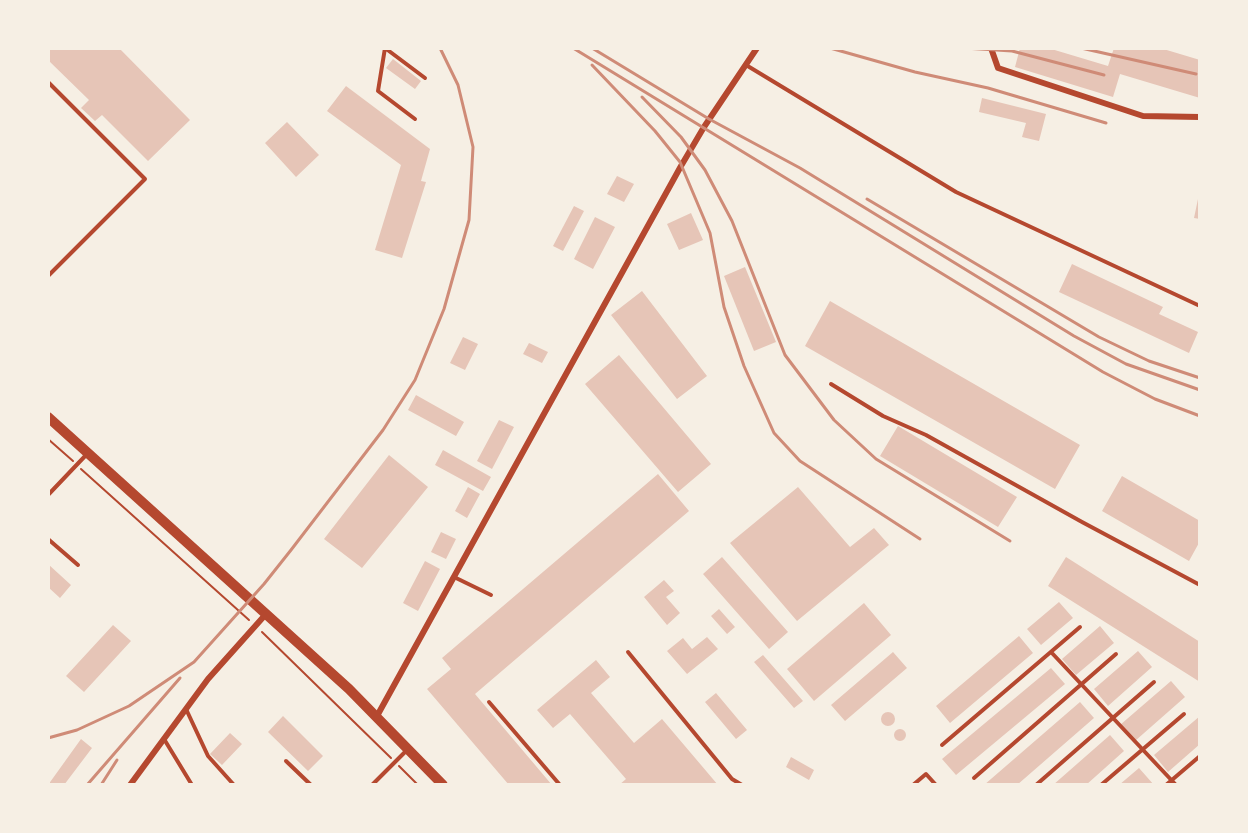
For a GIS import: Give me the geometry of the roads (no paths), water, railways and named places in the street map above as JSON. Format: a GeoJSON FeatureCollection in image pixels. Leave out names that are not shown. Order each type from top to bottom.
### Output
{"type":"FeatureCollection","features":[{"type":"Feature","properties":{"kind":"main road"},"geometry":{"type":"LineString","coordinates":[[48,417],[377,716],[443,785]]}},
{"type":"Feature","properties":{"kind":"street"},"geometry":{"type":"LineString","coordinates":[[377,716],[686,158],[757,48]]}},
{"type":"Feature","properties":{"kind":"street"},"geometry":{"type":"LineString","coordinates":[[991,48],[998,68],[1143,116],[1200,117]]}},
{"type":"Feature","properties":{"kind":"street"},"geometry":{"type":"LineString","coordinates":[[130,785],[208,679],[266,614]]}},
{"type":"Feature","properties":{"kind":"lane"},"geometry":{"type":"LineString","coordinates":[[415,119],[378,91],[385,48],[426,78]]}},
{"type":"Feature","properties":{"kind":"lane"},"geometry":{"type":"LineString","coordinates":[[746,65],[956,192],[1200,306]]}},
{"type":"Feature","properties":{"kind":"lane"},"geometry":{"type":"LineString","coordinates":[[48,82],[146,179],[48,276]]}},
{"type":"Feature","properties":{"kind":"lane"},"geometry":{"type":"LineString","coordinates":[[831,384],[883,416],[926,435],[1200,585]]}},
{"type":"Feature","properties":{"kind":"lane"},"geometry":{"type":"LineString","coordinates":[[48,495],[88,452]]}},
{"type":"Feature","properties":{"kind":"lane"},"geometry":{"type":"LineString","coordinates":[[48,539],[78,565]]}},
{"type":"Feature","properties":{"kind":"lane"},"geometry":{"type":"LineString","coordinates":[[454,576],[491,595]]}},
{"type":"Feature","properties":{"kind":"lane"},"geometry":{"type":"LineString","coordinates":[[942,745],[1080,627]]}},
{"type":"Feature","properties":{"kind":"lane"},"geometry":{"type":"LineString","coordinates":[[628,652],[732,779],[742,785]]}},
{"type":"Feature","properties":{"kind":"lane"},"geometry":{"type":"LineString","coordinates":[[1051,652],[1176,785]]}},
{"type":"Feature","properties":{"kind":"lane"},"geometry":{"type":"LineString","coordinates":[[974,778],[1116,654]]}},
{"type":"Feature","properties":{"kind":"lane"},"geometry":{"type":"LineString","coordinates":[[1036,785],[1154,682]]}},
{"type":"Feature","properties":{"kind":"lane"},"geometry":{"type":"LineString","coordinates":[[489,702],[560,785]]}},
{"type":"Feature","properties":{"kind":"lane"},"geometry":{"type":"LineString","coordinates":[[186,709],[208,756],[234,785]]}},
{"type":"Feature","properties":{"kind":"lane"},"geometry":{"type":"LineString","coordinates":[[1101,785],[1184,714]]}},
{"type":"Feature","properties":{"kind":"lane"},"geometry":{"type":"LineString","coordinates":[[164,738],[192,785]]}},
{"type":"Feature","properties":{"kind":"lane"},"geometry":{"type":"LineString","coordinates":[[372,785],[396,763],[408,748]]}},
{"type":"Feature","properties":{"kind":"lane"},"geometry":{"type":"LineString","coordinates":[[1166,785],[1200,756]]}},
{"type":"Feature","properties":{"kind":"lane"},"geometry":{"type":"LineString","coordinates":[[286,761],[311,785]]}},
{"type":"Feature","properties":{"kind":"lane"},"geometry":{"type":"LineString","coordinates":[[914,785],[926,774],[936,785]]}},
{"type":"Feature","properties":{"kind":"railway"},"geometry":{"type":"LineString","coordinates":[[48,738],[77,730],[129,706],[194,662],[264,584],[291,550],[383,430],[415,380],[444,309],[469,220],[473,147],[458,85],[440,48]]}},
{"type":"Feature","properties":{"kind":"railway"},"geometry":{"type":"LineString","coordinates":[[573,48],[1103,372],[1155,399],[1200,416]]}},
{"type":"Feature","properties":{"kind":"railway"},"geometry":{"type":"LineString","coordinates":[[592,48],[709,119],[800,168],[1074,336],[1126,364],[1200,390]]}},
{"type":"Feature","properties":{"kind":"railway"},"geometry":{"type":"LineString","coordinates":[[830,48],[915,72],[988,88],[1106,123]]}},
{"type":"Feature","properties":{"kind":"railway"},"geometry":{"type":"LineString","coordinates":[[964,48],[1012,51],[1104,75]]}},
{"type":"Feature","properties":{"kind":"railway"},"geometry":{"type":"LineString","coordinates":[[1081,48],[1196,74]]}},
{"type":"Feature","properties":{"kind":"railway"},"geometry":{"type":"LineString","coordinates":[[592,65],[655,131],[680,162],[710,233],[724,307],[744,366],[774,433],[800,461],[920,539]]}},
{"type":"Feature","properties":{"kind":"railway"},"geometry":{"type":"LineString","coordinates":[[642,97],[681,137],[705,170],[732,221],[785,355],[834,420],[876,459],[1010,541]]}},
{"type":"Feature","properties":{"kind":"railway"},"geometry":{"type":"LineString","coordinates":[[867,199],[1099,337],[1149,361],[1200,378]]}},
{"type":"Feature","properties":{"kind":"railway"},"geometry":{"type":"LineString","coordinates":[[87,785],[180,678]]}},
{"type":"Feature","properties":{"kind":"railway"},"geometry":{"type":"LineString","coordinates":[[101,785],[117,760]]}}]}
